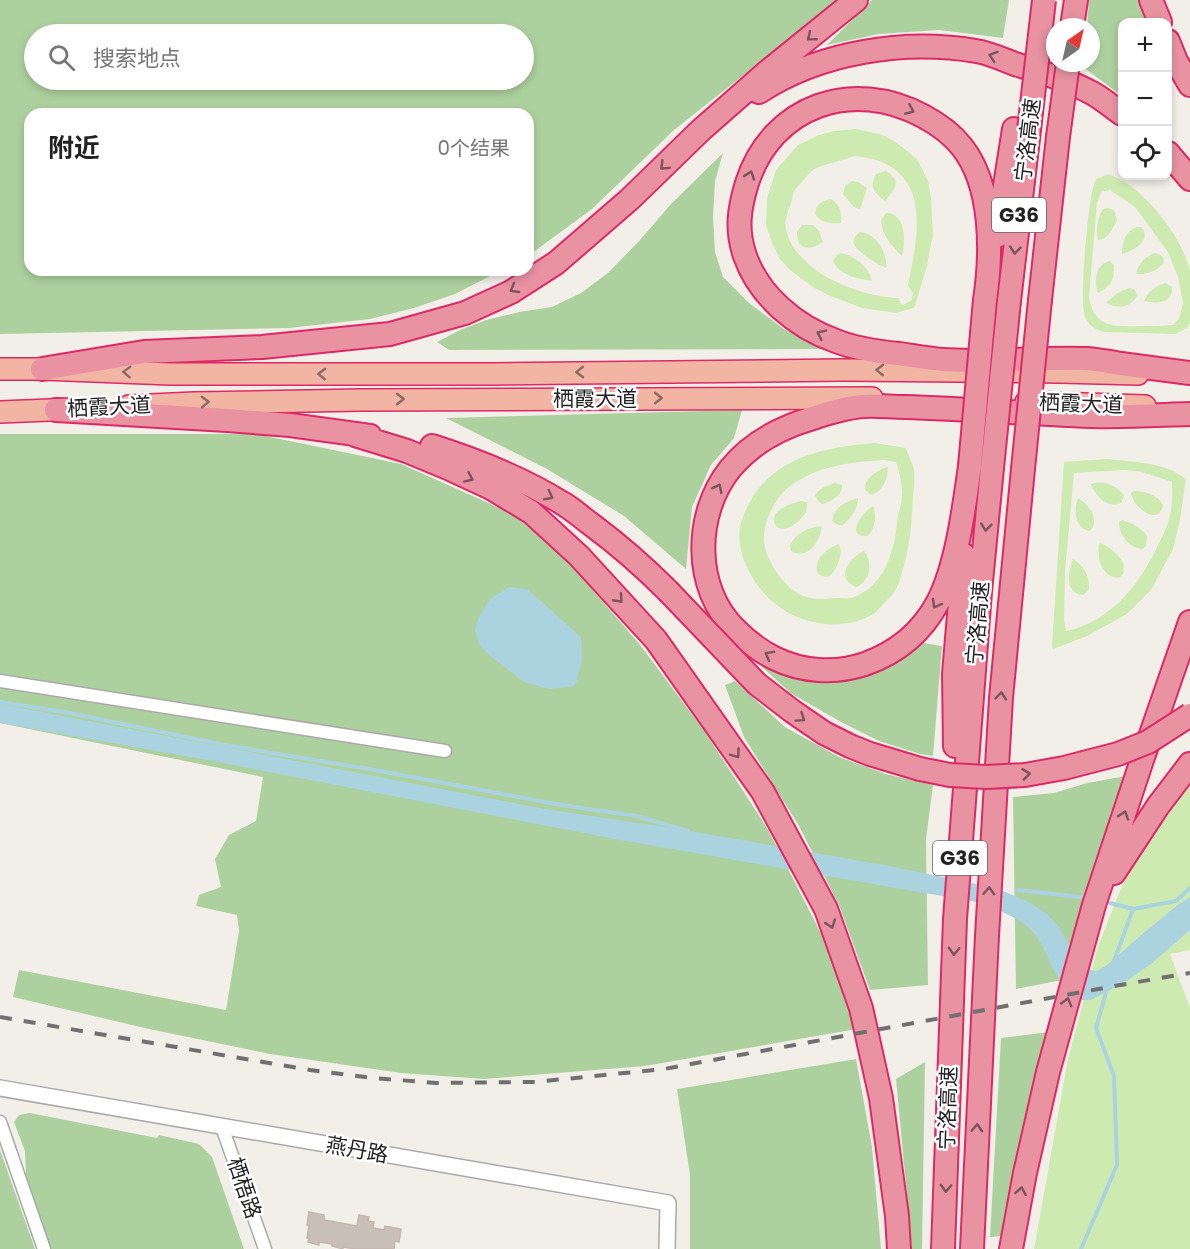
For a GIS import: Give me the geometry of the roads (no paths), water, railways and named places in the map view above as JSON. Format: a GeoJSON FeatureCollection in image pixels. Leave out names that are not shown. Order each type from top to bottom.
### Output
{"type":"FeatureCollection","features":[{"type":"Feature","properties":{"kind":"highway"},"geometry":{"type":"LineString","coordinates":[[42,369],[144,352],[262,347],[390,334],[465,313],[511,292],[556,263],[630,199],[701,130],[767,72],[856,0]]}},
{"type":"Feature","properties":{"kind":"highway"},"geometry":{"type":"LineString","coordinates":[[986,291],[1022,129],[1035,0]]}},
{"type":"Feature","properties":{"kind":"highway","name":"宁洛高速"},"geometry":{"type":"LineString","coordinates":[[943,1249],[955,919],[980,592],[981,467],[1009,301],[1022,129],[1044,0]]}},
{"type":"Feature","properties":{"kind":"highway"},"geometry":{"type":"LineString","coordinates":[[1073,18],[1076,0]]}},
{"type":"Feature","properties":{"kind":"highway"},"geometry":{"type":"LineString","coordinates":[[1151,0],[1158,18]]}},
{"type":"Feature","properties":{"kind":"highway"},"geometry":{"type":"LineString","coordinates":[[701,130],[768,87],[812,66],[880,50],[927,47],[977,51],[1045,74],[1093,94],[1118,111]]}},
{"type":"Feature","properties":{"kind":"highway"},"geometry":{"type":"LineString","coordinates":[[1172,51],[1190,85]]}},
{"type":"Feature","properties":{"kind":"highway","name":"宁洛高速"},"geometry":{"type":"LineString","coordinates":[[972,1249],[987,924],[1001,698],[1040,300],[1067,72]]}},
{"type":"Feature","properties":{"kind":"highway"},"geometry":{"type":"LineString","coordinates":[[1190,375],[1087,359],[944,360],[882,352],[837,342],[818,334],[788,314],[756,281],[741,242],[739,222],[742,200],[752,169],[761,151],[774,134],[803,112],[846,99],[891,102],[910,109],[948,132],[963,148],[974,169],[984,192],[988,221],[986,291],[981,467],[964,509],[944,591],[929,617],[916,632],[890,653],[858,666],[840,670],[794,666],[780,661],[758,648],[735,629],[719,608],[710,588],[704,565],[704,535],[711,504],[720,484],[742,456],[758,443],[776,432],[813,417],[862,406],[920,408],[1093,416],[1190,414]]}},
{"type":"Feature","properties":{"kind":"highway"},"geometry":{"type":"LineString","coordinates":[[1172,159],[1190,179]]}},
{"type":"Feature","properties":{"kind":"highway","name":"栖霞大道"},"geometry":{"type":"LineString","coordinates":[[0,369],[170,374],[843,370],[1190,375]]}},
{"type":"Feature","properties":{"kind":"highway","name":"栖霞大道"},"geometry":{"type":"LineString","coordinates":[[0,412],[194,402],[348,400],[860,398],[1190,407]]}},
{"type":"Feature","properties":{"kind":"highway"},"geometry":{"type":"LineString","coordinates":[[56,410],[279,424],[393,438],[433,447],[479,463],[519,480],[563,503],[617,544],[643,566],[757,684],[792,711],[824,733],[850,746],[920,769],[950,775],[986,777],[1025,775],[1064,768],[1118,754],[1148,742],[1190,715]]}},
{"type":"Feature","properties":{"kind":"highway"},"geometry":{"type":"LineString","coordinates":[[355,435],[407,451],[448,468],[491,488],[531,512],[579,556],[656,640],[763,792],[826,909],[861,1008],[881,1098],[897,1216],[899,1249]]}},
{"type":"Feature","properties":{"kind":"highway"},"geometry":{"type":"LineString","coordinates":[[1011,1249],[1024,1173],[1048,1072],[1094,905],[1190,622]]}},
{"type":"Feature","properties":{"kind":"highway"},"geometry":{"type":"LineString","coordinates":[[1094,905],[1152,815],[1190,764]]}},
{"type":"Feature","properties":{"kind":"street"},"geometry":{"type":"LineString","coordinates":[[0,681],[446,751]]}},
{"type":"Feature","properties":{"kind":"street","name":"燕丹路"},"geometry":{"type":"LineString","coordinates":[[0,1088],[668,1203],[667,1249]]}},
{"type":"Feature","properties":{"kind":"street"},"geometry":{"type":"LineString","coordinates":[[0,1122],[44,1249]]}},
{"type":"Feature","properties":{"kind":"street","name":"栖梧路"},"geometry":{"type":"LineString","coordinates":[[222,1127],[265,1249]]}},
{"type":"Feature","properties":{"kind":"water"},"geometry":{"type":"Polygon","coordinates":[[[509,587],[527,589],[581,637],[582,660],[575,686],[549,689],[524,682],[489,655],[479,644],[475,629],[479,617],[490,599],[509,587]]]}},
{"type":"Feature","properties":{"kind":"water"},"geometry":{"type":"Polygon","coordinates":[[[0,704],[545,809],[672,828],[884,865],[996,888],[1029,902],[1047,914],[1059,927],[1081,968],[1097,971],[1107,965],[1190,897],[1190,930],[1151,964],[1125,982],[1091,1000],[1078,1000],[1064,986],[1034,933],[1012,917],[982,903],[615,839],[213,761],[0,723],[0,704]]]}},
{"type":"Feature","properties":{"kind":"waterway"},"geometry":{"type":"LineString","coordinates":[[0,702],[64,712],[230,746],[375,770],[561,805],[637,816],[688,831]]}},
{"type":"Feature","properties":{"kind":"waterway"},"geometry":{"type":"LineString","coordinates":[[1110,903],[1133,909],[1176,901],[1190,888]]}},
{"type":"Feature","properties":{"kind":"waterway"},"geometry":{"type":"LineString","coordinates":[[1018,890],[1088,898]]}},
{"type":"Feature","properties":{"kind":"waterway"},"geometry":{"type":"LineString","coordinates":[[1114,961],[1133,909]]}},
{"type":"Feature","properties":{"kind":"waterway"},"geometry":{"type":"LineString","coordinates":[[1081,1249],[1117,1165],[1114,1076],[1096,1028],[1107,989]]}},
{"type":"Feature","properties":{"kind":"railway"},"geometry":{"type":"LineString","coordinates":[[0,1017],[310,1070],[373,1078],[436,1083],[535,1082],[664,1069],[1190,973]]}}]}
